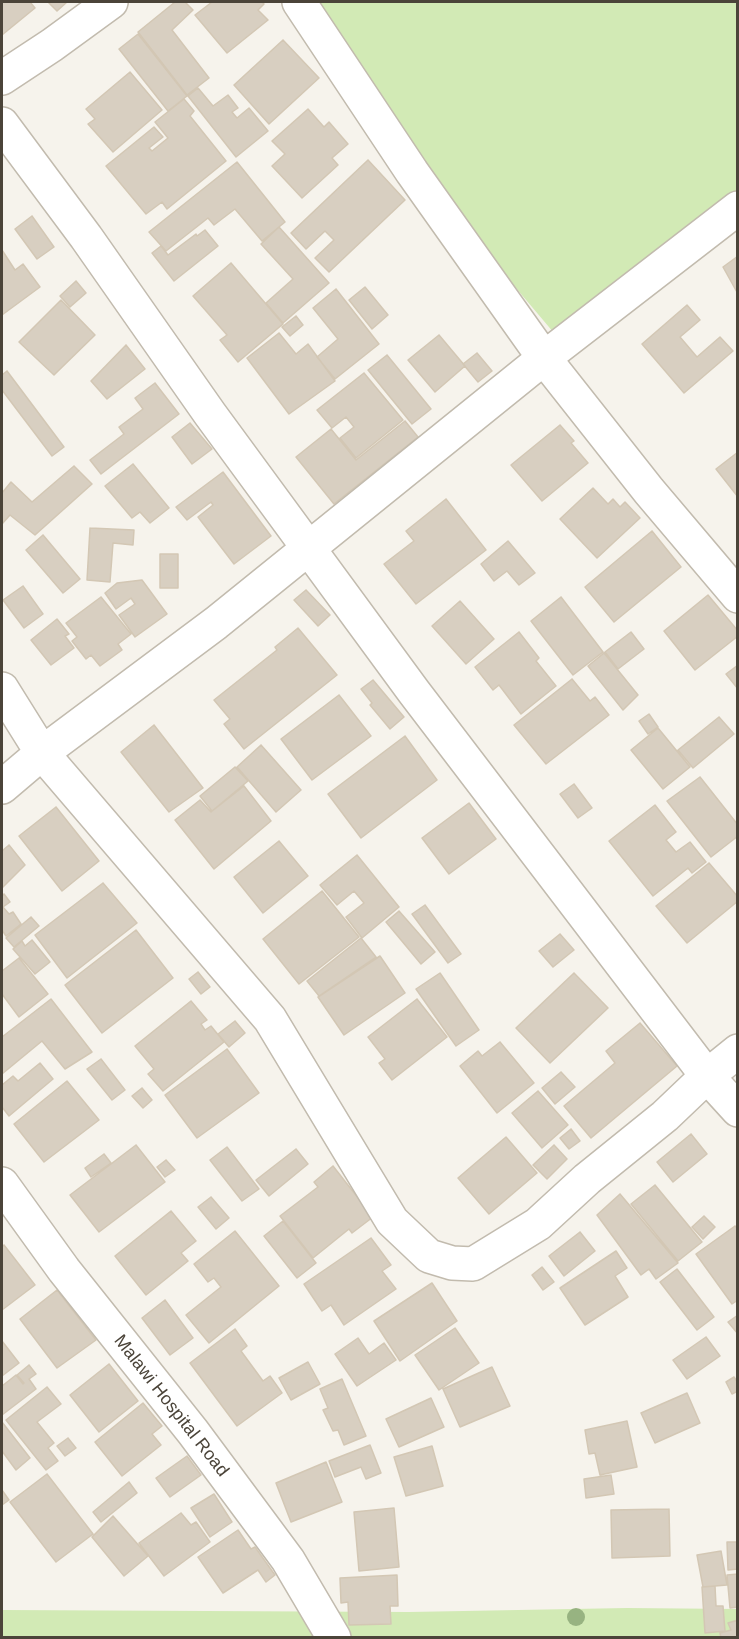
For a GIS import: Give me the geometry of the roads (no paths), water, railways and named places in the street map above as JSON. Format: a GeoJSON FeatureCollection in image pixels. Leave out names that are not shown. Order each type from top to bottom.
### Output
{"type":"FeatureCollection","features":[{"type":"Feature","properties":{"kind":"street"},"geometry":{"type":"LineString","coordinates":[[2,78],[111,2]]}},
{"type":"Feature","properties":{"kind":"street"},"geometry":{"type":"LineString","coordinates":[[299,2],[412,172],[544,358],[649,491],[738,596]]}},
{"type":"Feature","properties":{"kind":"street"},"geometry":{"type":"LineString","coordinates":[[2,124],[86,237],[210,414],[414,692],[707,1076],[738,1110]]}},
{"type":"Feature","properties":{"kind":"street"},"geometry":{"type":"LineString","coordinates":[[2,787],[42,753],[216,623],[544,358],[738,208]]}},
{"type":"Feature","properties":{"kind":"street"},"geometry":{"type":"LineString","coordinates":[[2,689],[42,753],[270,1019],[392,1221],[429,1256],[452,1263],[473,1263],[538,1224],[587,1179],[665,1116],[707,1076],[738,1051]]}},
{"type":"Feature","properties":{"kind":"street","name":"Malawi Hospital Road"},"geometry":{"type":"LineString","coordinates":[[2,1184],[64,1270],[193,1432],[288,1560],[333,1636]]}}]}
